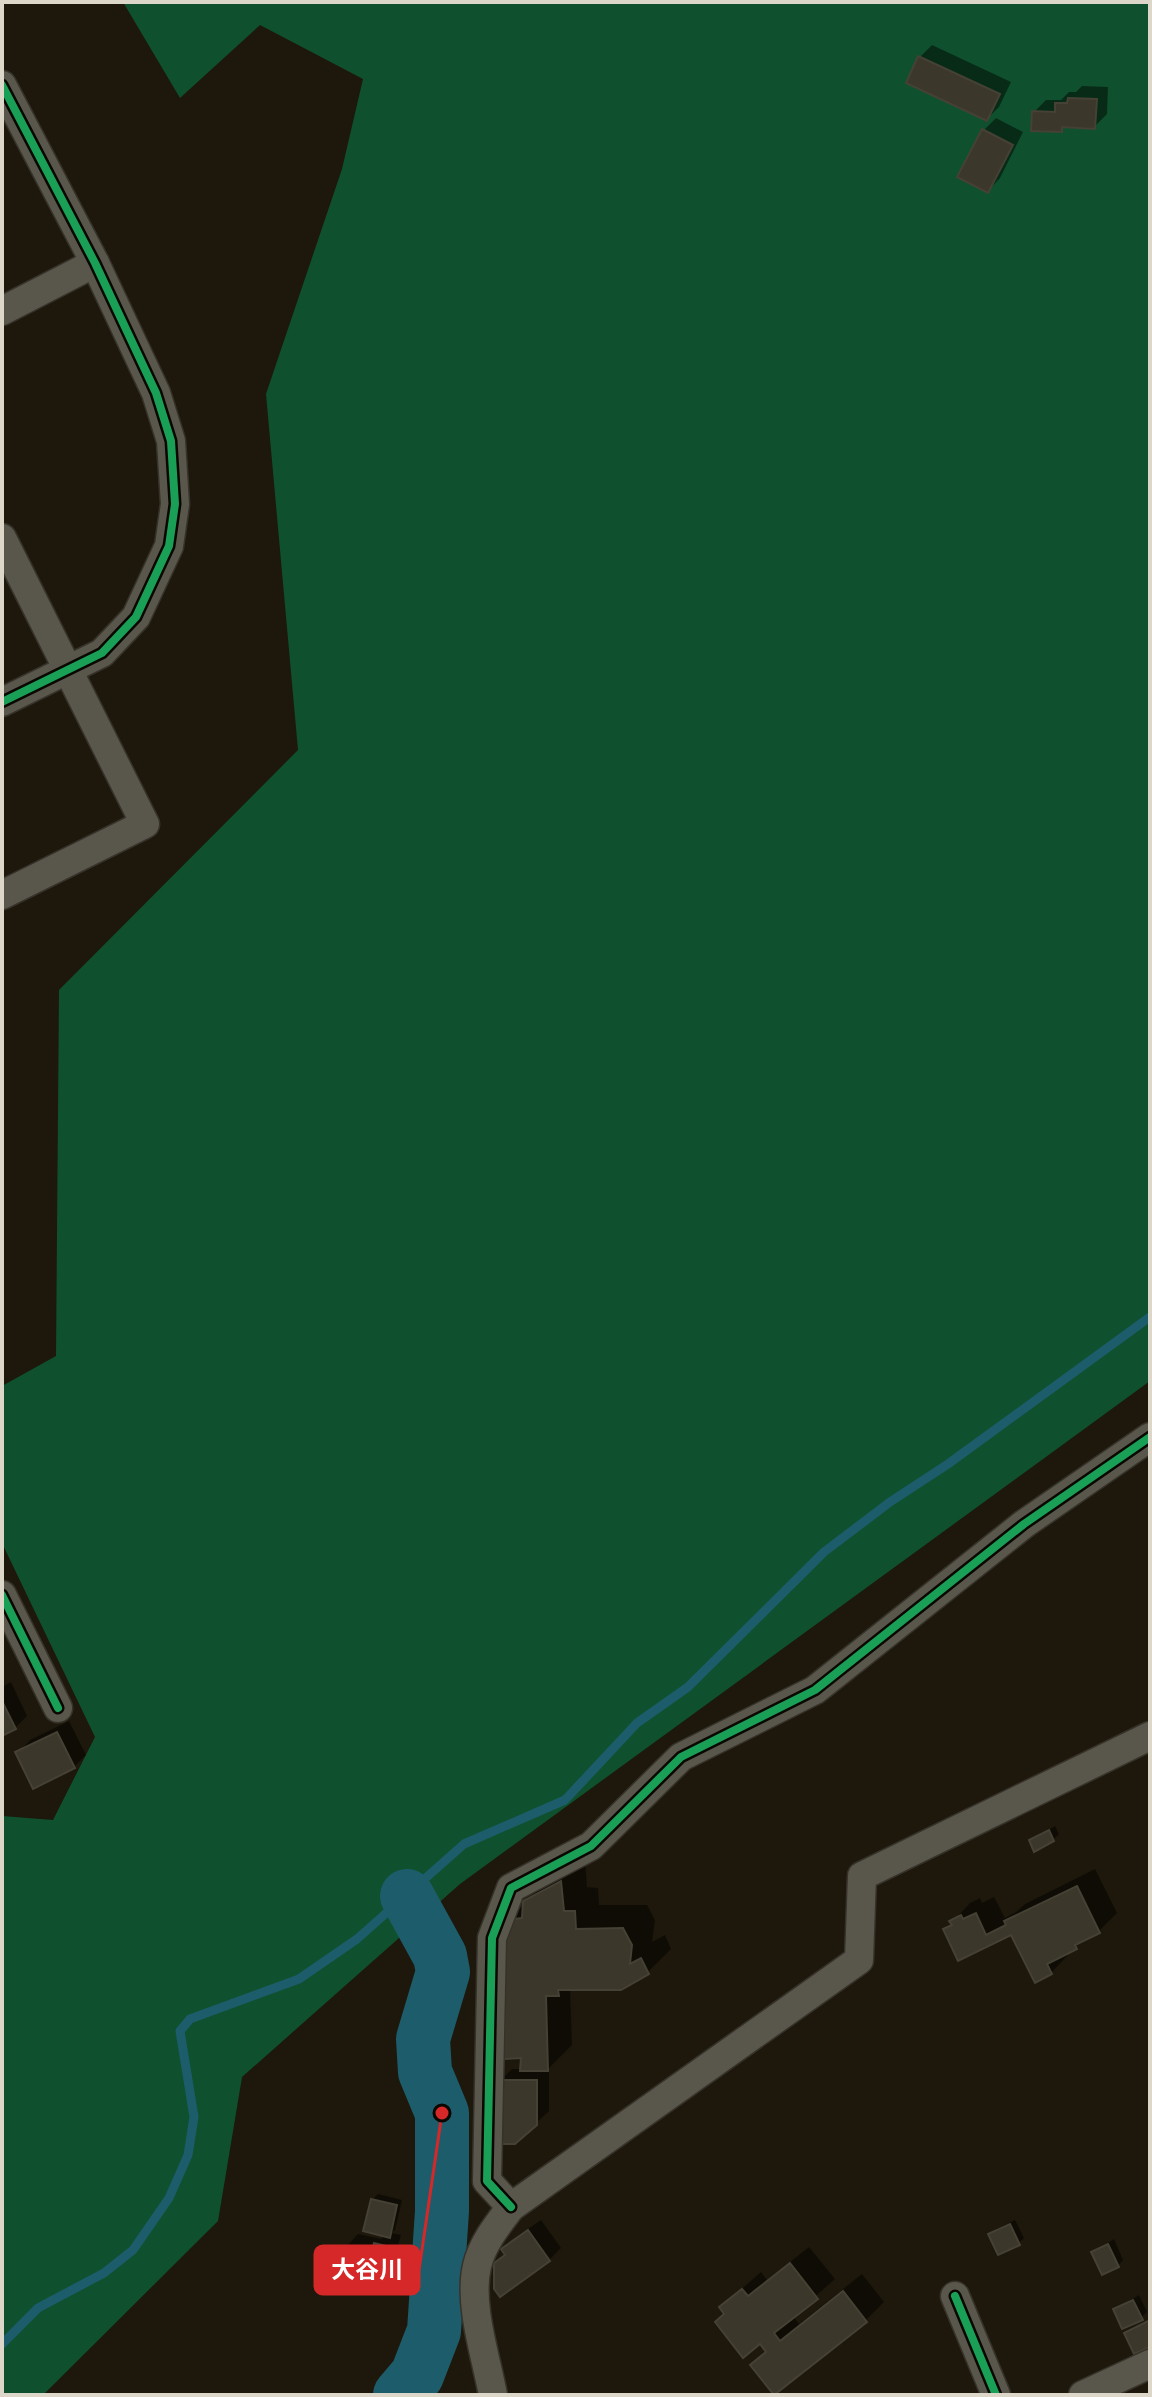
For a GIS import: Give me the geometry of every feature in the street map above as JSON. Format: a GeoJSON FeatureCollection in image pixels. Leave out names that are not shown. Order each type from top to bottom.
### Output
{"type":"FeatureCollection","features":[{"type":"Feature","properties":{"kind":"street"},"geometry":{"type":"LineString","coordinates":[[2,85],[95,263],[156,393],[171,441],[175,504],[169,546],[136,617],[102,653],[2,702]]}},
{"type":"Feature","properties":{"kind":"street"},"geometry":{"type":"LineString","coordinates":[[2,311],[95,263]]}},
{"type":"Feature","properties":{"kind":"street"},"geometry":{"type":"LineString","coordinates":[[2,538],[145,824],[2,895]]}},
{"type":"Feature","properties":{"kind":"street"},"geometry":{"type":"LineString","coordinates":[[511,2207],[487,2181],[492,1938],[511,1888],[591,1846],[681,1757],[815,1690],[1024,1524],[1150,1437]]}},
{"type":"Feature","properties":{"kind":"street"},"geometry":{"type":"LineString","coordinates":[[6,1613],[58,1708]]}},
{"type":"Feature","properties":{"kind":"street"},"geometry":{"type":"LineString","coordinates":[[493,2395],[473,2288],[478,2263],[492,2231],[511,2207],[859,1960],[862,1876],[1150,1736]]}},
{"type":"Feature","properties":{"kind":"street"},"geometry":{"type":"LineString","coordinates":[[955,2296],[996,2395]]}},
{"type":"Feature","properties":{"kind":"street"},"geometry":{"type":"LineString","coordinates":[[1083,2395],[1150,2364]]}},
{"type":"Feature","properties":{"kind":"green space"},"geometry":{"type":"Polygon","coordinates":[[[123,2],[1150,2],[1150,1381],[460,1884],[242,2077],[218,2221],[43,2395],[2,2395],[2,1816],[53,1820],[95,1737],[2,1543],[2,1386],[56,1356],[59,990],[298,750],[266,394],[342,169],[363,79],[260,25],[180,98],[123,2]]]}},
{"type":"Feature","properties":{"kind":"building"},"geometry":{"type":"Polygon","coordinates":[[[918,56],[1000,94],[987,121],[906,83],[918,56]]]}},
{"type":"Feature","properties":{"kind":"building"},"geometry":{"type":"Polygon","coordinates":[[[1068,98],[1097,99],[1095,129],[1062,127],[1062,132],[1031,131],[1032,111],[1055,112],[1055,103],[1067,103],[1068,98]]]}},
{"type":"Feature","properties":{"kind":"building"},"geometry":{"type":"Polygon","coordinates":[[[982,129],[1013,145],[988,193],[957,177],[982,129]]]}},
{"type":"Feature","properties":{"kind":"building"},"geometry":{"type":"Polygon","coordinates":[[[2,1701],[16,1729],[2,1736],[2,1701]]]}},
{"type":"Feature","properties":{"kind":"building"},"geometry":{"type":"Polygon","coordinates":[[[57,1732],[75,1768],[33,1789],[15,1752],[57,1732]]]}},
{"type":"Feature","properties":{"kind":"building"},"geometry":{"type":"Polygon","coordinates":[[[1049,1830],[1054,1841],[1034,1852],[1029,1840],[1049,1830]]]}},
{"type":"Feature","properties":{"kind":"building"},"geometry":{"type":"Polygon","coordinates":[[[561,1881],[564,1911],[575,1911],[576,1929],[623,1928],[632,1945],[630,1964],[641,1958],[649,1974],[621,1990],[558,1990],[559,1996],[546,1996],[548,2071],[520,2071],[521,2058],[504,2059],[506,1920],[522,1918],[523,1901],[561,1881]]]}},
{"type":"Feature","properties":{"kind":"building"},"geometry":{"type":"Polygon","coordinates":[[[1077,1886],[1100,1933],[1047,1964],[1052,1974],[1035,1983],[1011,1935],[958,1961],[943,1929],[952,1925],[949,1921],[961,1915],[963,1919],[976,1913],[986,1935],[1006,1925],[1004,1921],[1077,1886]]]}},
{"type":"Feature","properties":{"kind":"building"},"geometry":{"type":"Polygon","coordinates":[[[498,2080],[537,2080],[537,2125],[515,2144],[499,2144],[498,2080]]]}},
{"type":"Feature","properties":{"kind":"building"},"geometry":{"type":"Polygon","coordinates":[[[371,2199],[397,2205],[390,2238],[363,2231],[371,2199]]]}},
{"type":"Feature","properties":{"kind":"building"},"geometry":{"type":"Polygon","coordinates":[[[1010,2224],[1020,2245],[998,2255],[988,2234],[1010,2224]]]}},
{"type":"Feature","properties":{"kind":"building"},"geometry":{"type":"Polygon","coordinates":[[[528,2230],[550,2261],[500,2297],[494,2289],[494,2263],[505,2255],[501,2249],[528,2230]]]}},
{"type":"Feature","properties":{"kind":"building"},"geometry":{"type":"Polygon","coordinates":[[[374,2243],[390,2247],[385,2265],[370,2261],[364,2285],[336,2279],[344,2246],[372,2251],[374,2243]]]}},
{"type":"Feature","properties":{"kind":"building"},"geometry":{"type":"Polygon","coordinates":[[[1108,2244],[1119,2267],[1102,2275],[1091,2252],[1108,2244]]]}},
{"type":"Feature","properties":{"kind":"building"},"geometry":{"type":"Polygon","coordinates":[[[790,2263],[818,2299],[774,2333],[780,2341],[843,2291],[867,2322],[774,2395],[750,2365],[766,2352],[760,2344],[743,2358],[715,2322],[724,2314],[719,2307],[742,2289],[748,2296],[790,2263]]]}},
{"type":"Feature","properties":{"kind":"building"},"geometry":{"type":"Polygon","coordinates":[[[1133,2300],[1143,2320],[1122,2329],[1113,2309],[1133,2300]]]}},
{"type":"Feature","properties":{"kind":"building"},"geometry":{"type":"Polygon","coordinates":[[[1150,2320],[1150,2347],[1134,2354],[1124,2333],[1150,2320]]]}},
{"type":"Feature","properties":{"kind":"waterway"},"geometry":{"type":"LineString","coordinates":[[2,2344],[38,2308],[104,2273],[133,2250],[169,2198],[188,2155],[194,2117],[180,2031],[190,2019],[299,1979],[357,1939],[464,1844],[565,1800],[637,1723],[688,1687],[824,1552],[1150,1317]]}},
{"type":"Feature","properties":{"kind":"waterway"},"geometry":{"type":"LineString","coordinates":[[400,2395],[417,2375],[434,2331],[442,2211],[442,2113],[425,2072],[423,2039],[443,1972],[440,1956],[407,1896]]}},
{"type":"Feature","properties":{"kind":"cycle path"},"geometry":{"type":"LineString","coordinates":[[2,85],[95,263],[156,393],[171,441],[175,504],[169,546],[136,617],[102,653],[2,702]]}},
{"type":"Feature","properties":{"kind":"cycle path"},"geometry":{"type":"LineString","coordinates":[[511,2207],[487,2181],[492,1938],[511,1888],[591,1846],[681,1757],[815,1690],[1024,1524],[1150,1437]]}},
{"type":"Feature","properties":{"kind":"cycle path"},"geometry":{"type":"LineString","coordinates":[[2,1595],[58,1708]]}},
{"type":"Feature","properties":{"kind":"cycle path"},"geometry":{"type":"LineString","coordinates":[[955,2296],[996,2395]]}},
{"type":"Feature","properties":{"kind":"place","name":"大谷川"},"geometry":{"type":"Point","coordinates":[442,2113]}}]}
